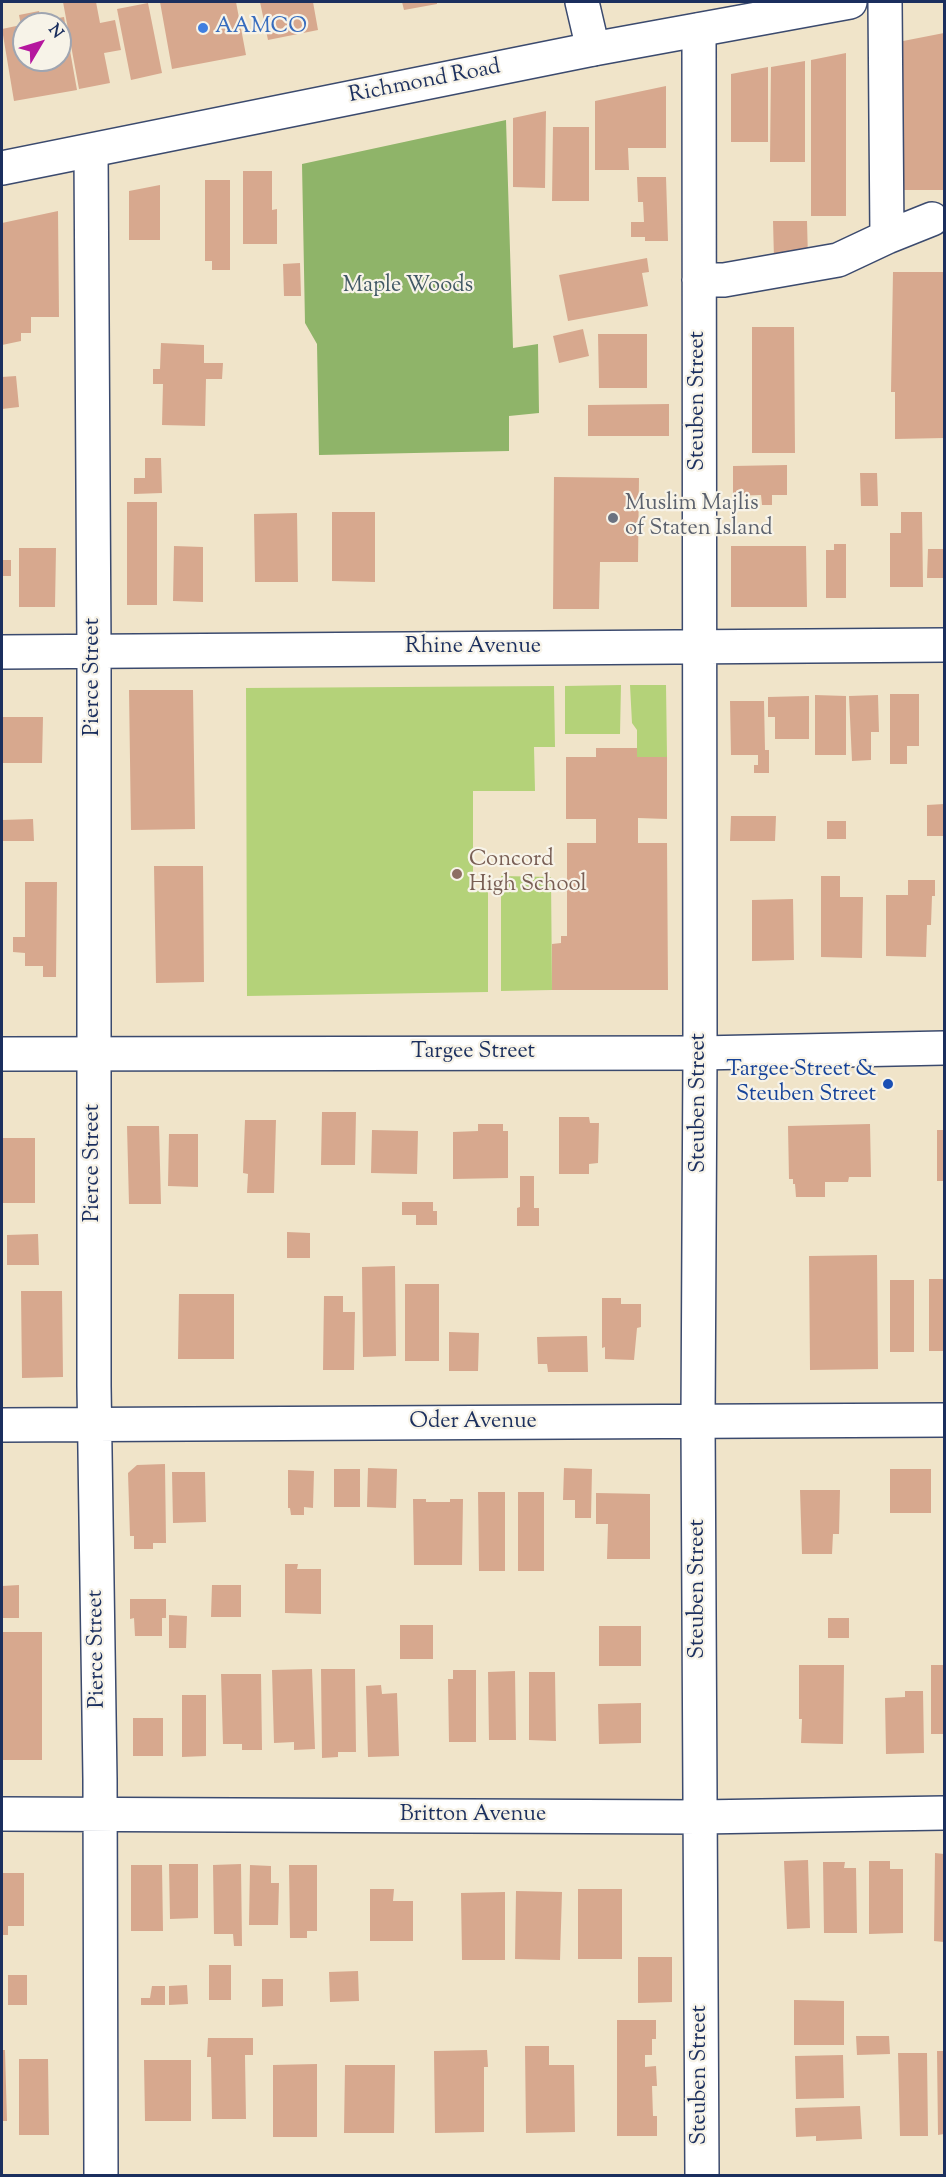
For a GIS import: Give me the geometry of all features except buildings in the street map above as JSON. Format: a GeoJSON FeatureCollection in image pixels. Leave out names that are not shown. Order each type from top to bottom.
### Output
{"type":"FeatureCollection","features":[{"type":"Feature","properties":{"kind":"street"},"geometry":{"type":"LineString","coordinates":[[582,2],[593,49]]}},
{"type":"Feature","properties":{"kind":"street","name":"Richmond Road"},"geometry":{"type":"LineString","coordinates":[[2,168],[593,49],[699,30],[733,12],[850,2]]}},
{"type":"Feature","properties":{"kind":"street"},"geometry":{"type":"LineString","coordinates":[[885,2],[887,237]]}},
{"type":"Feature","properties":{"kind":"street","name":"Steuben Street"},"geometry":{"type":"LineString","coordinates":[[699,30],[698,1421],[702,2175]]}},
{"type":"Feature","properties":{"kind":"street","name":"Pierce Street"},"geometry":{"type":"LineString","coordinates":[[91,151],[94,651],[94,1425],[100,1814],[101,2175]]}},
{"type":"Feature","properties":{"kind":"street"},"geometry":{"type":"LineString","coordinates":[[699,280],[724,280],[838,260],[932,219]]}},
{"type":"Feature","properties":{"kind":"street","name":"Rhine Avenue"},"geometry":{"type":"LineString","coordinates":[[2,651],[945,645]]}},
{"type":"Feature","properties":{"kind":"street","name":"Targee Street"},"geometry":{"type":"LineString","coordinates":[[2,1054],[700,1053],[945,1048]]}},
{"type":"Feature","properties":{"kind":"street","name":"Oder Avenue"},"geometry":{"type":"LineString","coordinates":[[2,1425],[945,1420]]}},
{"type":"Feature","properties":{"kind":"street","name":"Britton Avenue"},"geometry":{"type":"LineString","coordinates":[[2,1814],[700,1817],[945,1813]]}},
{"type":"Feature","properties":{"kind":"green space","name":"Maple Woods"},"geometry":{"type":"Polygon","coordinates":[[[506,120],[513,348],[538,344],[539,413],[509,416],[509,451],[319,455],[317,344],[305,323],[302,164],[506,120]]]}},
{"type":"Feature","properties":{"kind":"green space"},"geometry":{"type":"Polygon","coordinates":[[[621,685],[620,734],[565,734],[565,686],[621,685]]]}},
{"type":"Feature","properties":{"kind":"green space"},"geometry":{"type":"Polygon","coordinates":[[[630,685],[666,685],[667,757],[637,757],[637,730],[632,723],[630,685]]]}},
{"type":"Feature","properties":{"kind":"green space","name":"Concord High School"},"geometry":{"type":"Polygon","coordinates":[[[554,686],[555,747],[534,747],[535,791],[473,791],[473,890],[488,891],[488,992],[247,996],[246,688],[554,686]]]}},
{"type":"Feature","properties":{"kind":"green space"},"geometry":{"type":"Polygon","coordinates":[[[501,876],[551,877],[552,990],[501,991],[501,876]]]}},
{"type":"Feature","properties":{"kind":"place","name":"AAMCO"},"geometry":{"type":"Point","coordinates":[203,28]}},
{"type":"Feature","properties":{"kind":"place","name":"Muslim Majlis of Staten Island"},"geometry":{"type":"Point","coordinates":[613,518]}},
{"type":"Feature","properties":{"kind":"place","name":"Concord High School"},"geometry":{"type":"Point","coordinates":[457,874]}},
{"type":"Feature","properties":{"kind":"place","name":"Targee Street & Steuben Street"},"geometry":{"type":"Point","coordinates":[888,1084]}}]}
